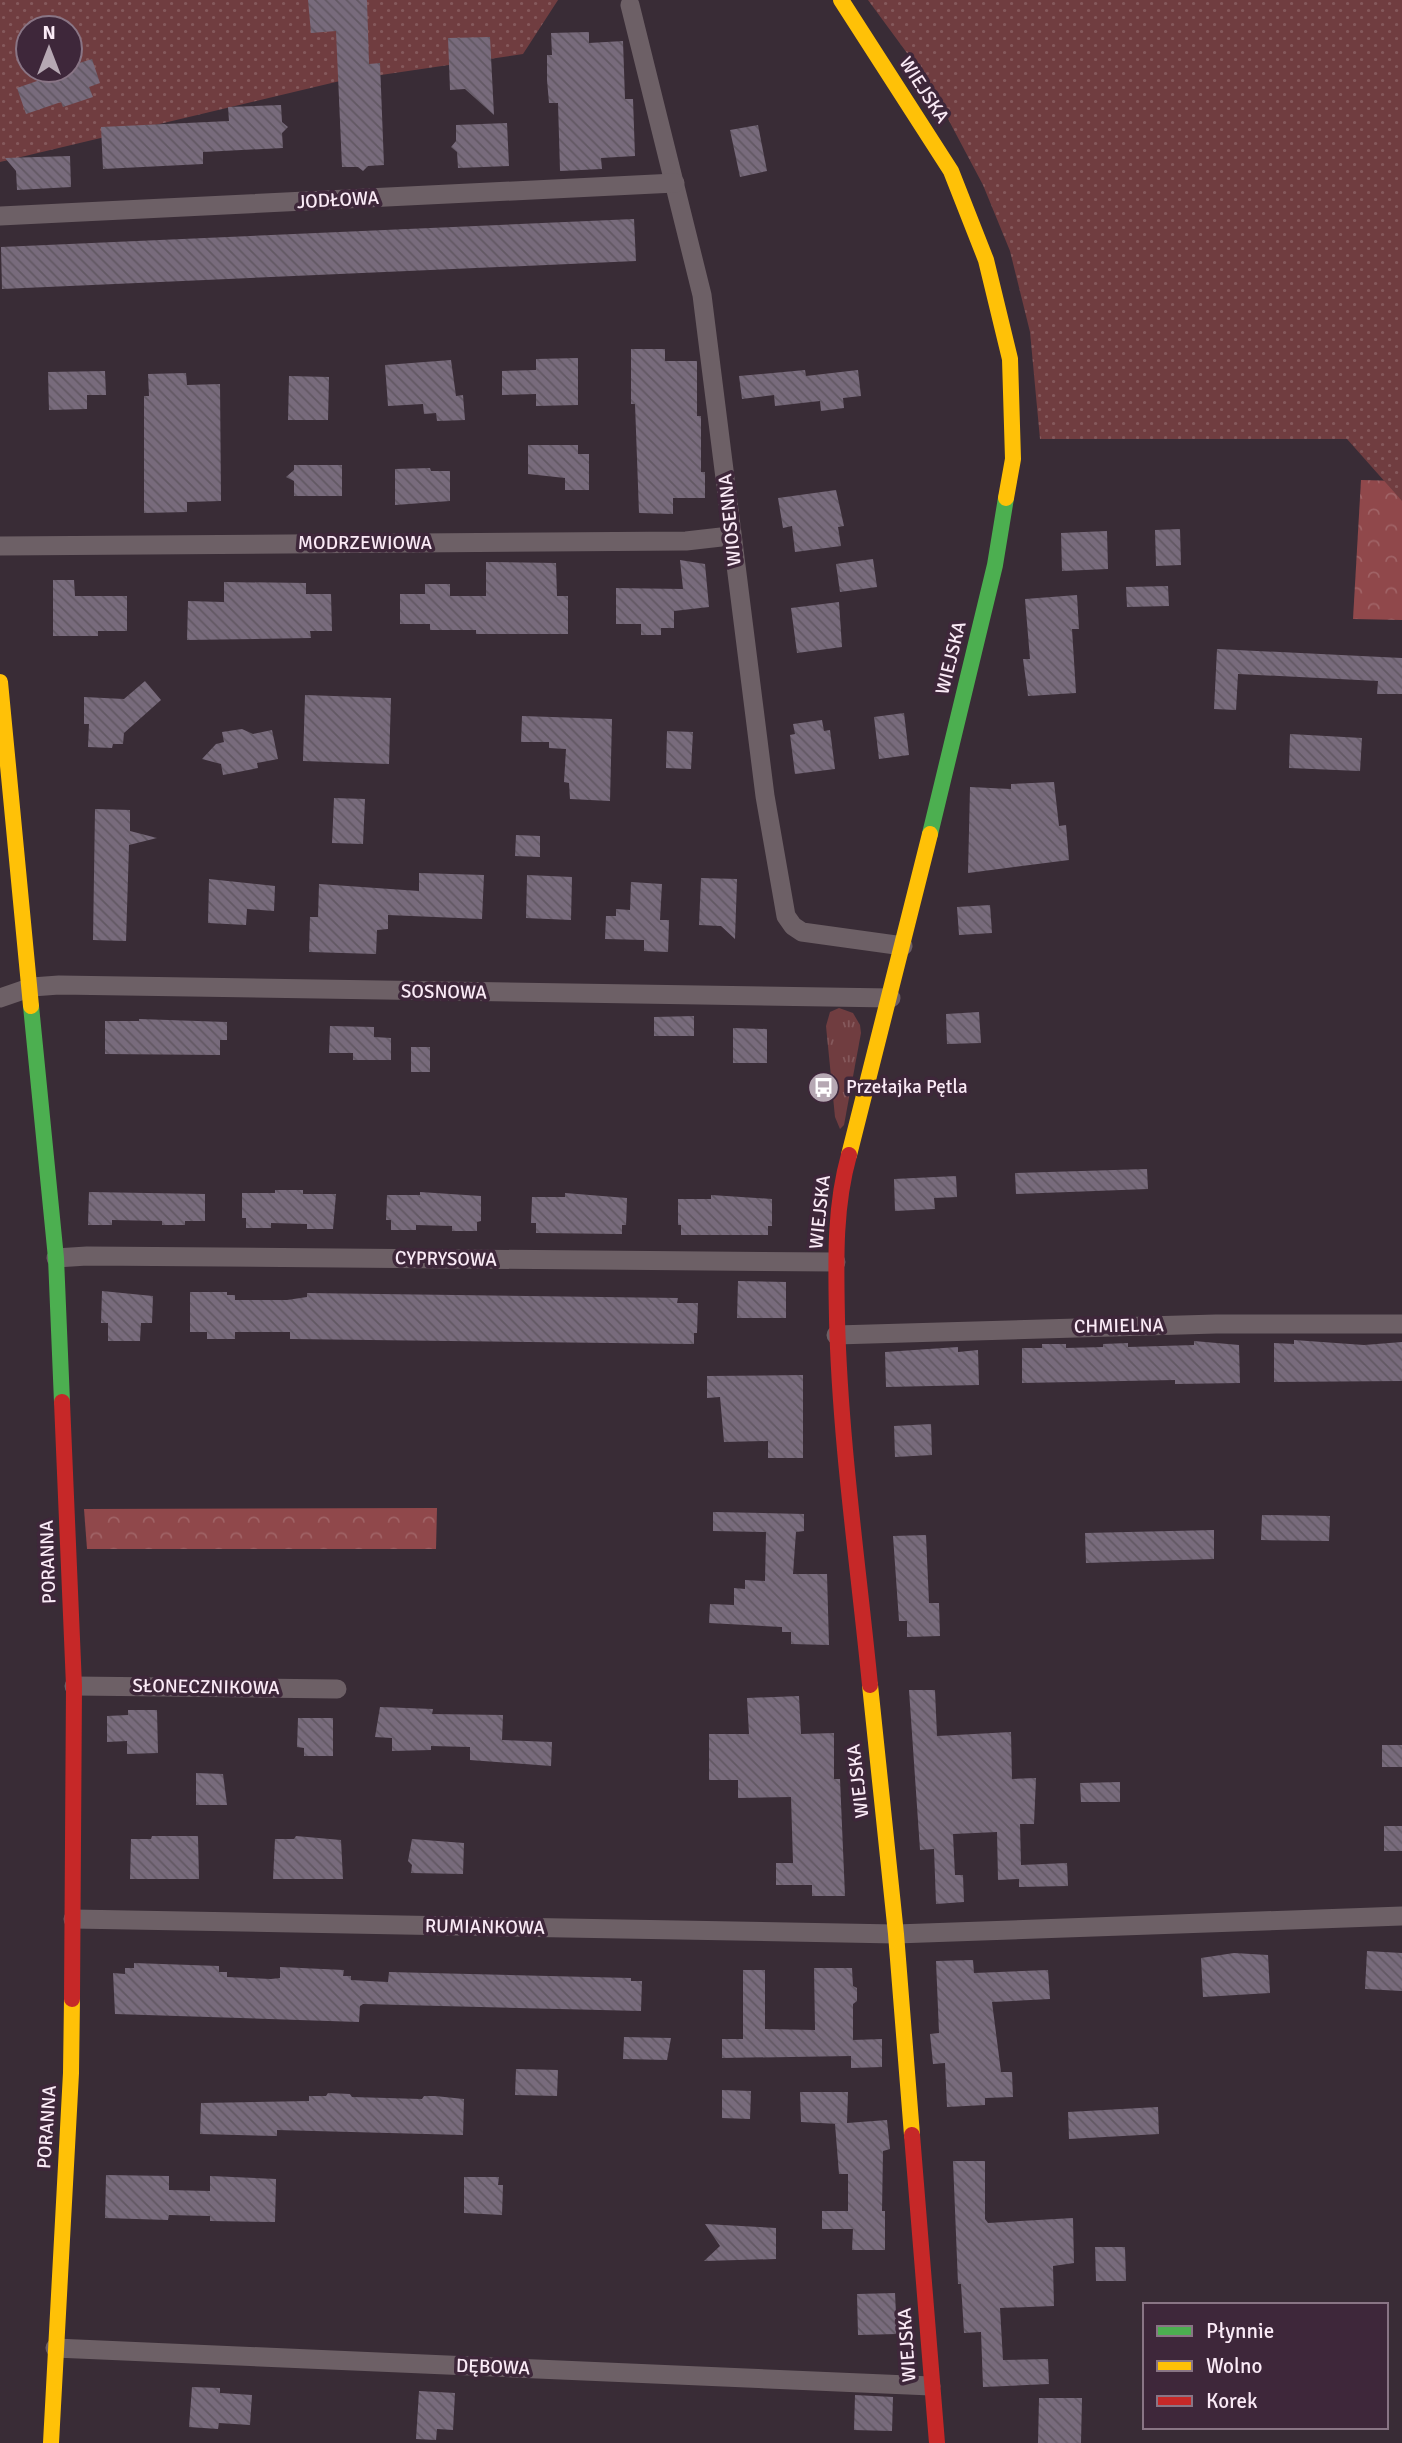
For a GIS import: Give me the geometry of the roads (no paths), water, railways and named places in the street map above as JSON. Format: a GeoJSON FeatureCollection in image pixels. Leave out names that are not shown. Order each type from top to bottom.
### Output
{"type":"FeatureCollection","features":[{"type":"Feature","properties":{"kind":"street","name":"WIEJSKA"},"geometry":{"type":"LineString","coordinates":[[841,0],[951,171],[986,260],[1010,359],[1013,460],[995,565],[891,998],[840,1188],[836,1262],[836,1335],[871,1710],[897,1934],[937,2443]]}},
{"type":"Feature","properties":{"kind":"street","name":"WIOSENNA"},"geometry":{"type":"LineString","coordinates":[[630,5],[702,295],[730,536],[765,796],[786,916],[793,926],[802,932],[903,946]]}},
{"type":"Feature","properties":{"kind":"street","name":"JODŁOWA"},"geometry":{"type":"LineString","coordinates":[[0,216],[651,187],[675,183]]}},
{"type":"Feature","properties":{"kind":"street","name":"MODRZEWIOWA"},"geometry":{"type":"LineString","coordinates":[[0,546],[686,541],[730,536]]}},
{"type":"Feature","properties":{"kind":"street","name":"PORANNA"},"geometry":{"type":"LineString","coordinates":[[0,682],[32,987],[56,1258],[74,1686],[71,2073],[51,2443]]}},
{"type":"Feature","properties":{"kind":"street","name":"SOSNOWA"},"geometry":{"type":"LineString","coordinates":[[0,998],[32,987],[891,998]]}},
{"type":"Feature","properties":{"kind":"street","name":"CYPRYSOWA"},"geometry":{"type":"LineString","coordinates":[[56,1258],[87,1255],[836,1262]]}},
{"type":"Feature","properties":{"kind":"street","name":"CHMIELNA"},"geometry":{"type":"LineString","coordinates":[[836,1335],[1202,1324],[1402,1324]]}},
{"type":"Feature","properties":{"kind":"street","name":"SŁONECZNIKOWA"},"geometry":{"type":"LineString","coordinates":[[74,1686],[337,1689]]}},
{"type":"Feature","properties":{"kind":"street","name":"RUMIANKOWA"},"geometry":{"type":"LineString","coordinates":[[73,1919],[897,1934],[1402,1916]]}},
{"type":"Feature","properties":{"kind":"street","name":"DĘBOWA"},"geometry":{"type":"LineString","coordinates":[[55,2348],[931,2386]]}},
{"type":"Feature","properties":{"kind":"place","name":"Przełajka Pętla"},"geometry":{"type":"Point","coordinates":[823,1087]}}]}
